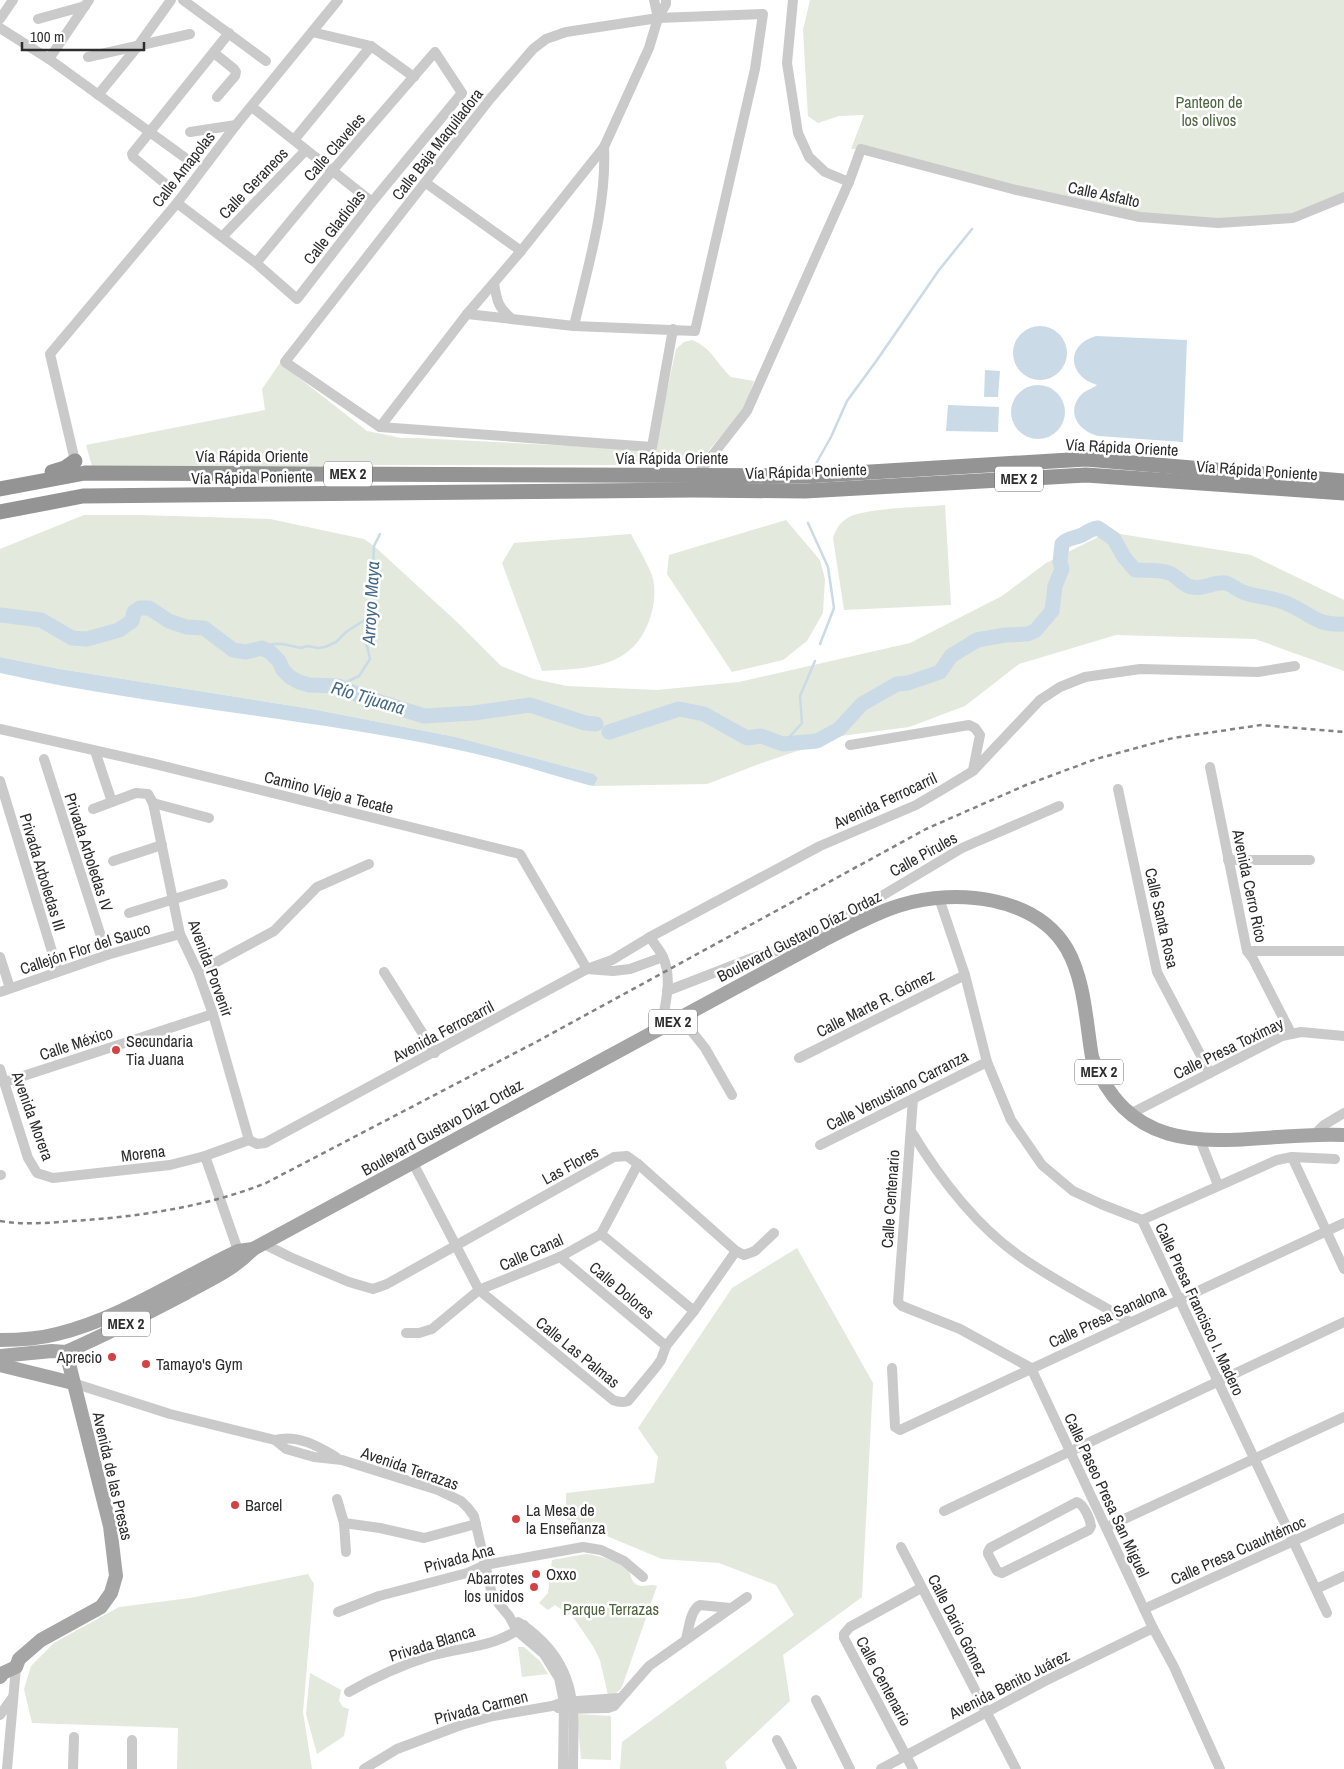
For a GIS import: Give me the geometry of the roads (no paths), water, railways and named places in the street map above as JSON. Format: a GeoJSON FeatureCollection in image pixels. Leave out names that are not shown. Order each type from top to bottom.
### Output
{"type":"FeatureCollection","features":[{"type":"Feature","properties":{"kind":"highway","name":"Vía Rápida Oriente"},"geometry":{"type":"LineString","coordinates":[[0,489],[85,473],[805,476],[1086,459],[1344,481]]}},
{"type":"Feature","properties":{"kind":"highway"},"geometry":{"type":"LineString","coordinates":[[0,482],[59,471],[70,466],[75,461]]}},
{"type":"Feature","properties":{"kind":"highway","name":"Vía Rápida Poniente"},"geometry":{"type":"LineString","coordinates":[[0,512],[83,496],[684,490],[806,491],[1086,475],[1344,493]]}},
{"type":"Feature","properties":{"kind":"main road","name":"Boulevard Gustavo Díaz Ordaz"},"geometry":{"type":"LineString","coordinates":[[0,1340],[38,1338],[76,1328],[116,1313],[259,1247],[412,1162],[681,1018],[820,938],[885,910],[916,901],[939,898],[976,898],[1004,904],[1031,915],[1052,930],[1067,949],[1076,970],[1092,1056],[1096,1067],[1108,1089],[1130,1114],[1139,1121],[1162,1131],[1200,1140],[1217,1141],[1315,1134],[1344,1135]]}},
{"type":"Feature","properties":{"kind":"main road","name":"Boulevard Gustavo Díaz Ordaz"},"geometry":{"type":"LineString","coordinates":[[0,1356],[52,1351],[66,1352],[142,1316],[240,1256]]}},
{"type":"Feature","properties":{"kind":"main road"},"geometry":{"type":"LineString","coordinates":[[38,1338],[46,1340],[66,1352],[82,1335],[110,1319],[116,1313]]}},
{"type":"Feature","properties":{"kind":"main road","name":"Avenida de las Presas"},"geometry":{"type":"LineString","coordinates":[[16,1667],[19,1658],[40,1640],[101,1607],[111,1593],[116,1576],[110,1526],[66,1352]]}},
{"type":"Feature","properties":{"kind":"main road"},"geometry":{"type":"LineString","coordinates":[[0,1364],[73,1383]]}},
{"type":"Feature","properties":{"kind":"main road"},"geometry":{"type":"LineString","coordinates":[[1,1674],[16,1667]]}},
{"type":"Feature","properties":{"kind":"street"},"geometry":{"type":"LineString","coordinates":[[0,19],[13,0]]}},
{"type":"Feature","properties":{"kind":"street"},"geometry":{"type":"LineString","coordinates":[[98,95],[138,46],[171,0]]}},
{"type":"Feature","properties":{"kind":"street"},"geometry":{"type":"LineString","coordinates":[[183,0],[266,61]]}},
{"type":"Feature","properties":{"kind":"street","name":"Calle Amapolas"},"geometry":{"type":"LineString","coordinates":[[75,461],[50,354],[176,203],[338,0]]}},
{"type":"Feature","properties":{"kind":"street"},"geometry":{"type":"LineString","coordinates":[[654,0],[658,18]]}},
{"type":"Feature","properties":{"kind":"street"},"geometry":{"type":"LineString","coordinates":[[380,427],[467,314],[521,251],[604,147],[649,48],[658,18],[666,4],[666,0]]}},
{"type":"Feature","properties":{"kind":"street"},"geometry":{"type":"LineString","coordinates":[[697,475],[748,411],[848,182],[825,172],[809,157],[798,133],[787,63],[793,0]]}},
{"type":"Feature","properties":{"kind":"street"},"geometry":{"type":"LineString","coordinates":[[38,19],[87,3]]}},
{"type":"Feature","properties":{"kind":"street"},"geometry":{"type":"LineString","coordinates":[[49,59],[87,3]]}},
{"type":"Feature","properties":{"kind":"street","name":"Calle Baja Maquiladora"},"geometry":{"type":"LineString","coordinates":[[380,427],[286,362],[490,99],[533,49],[546,39],[566,32],[658,18],[763,14],[755,69],[695,331],[574,326],[467,314]]}},
{"type":"Feature","properties":{"kind":"street"},"geometry":{"type":"LineString","coordinates":[[0,28],[49,59],[191,162]]}},
{"type":"Feature","properties":{"kind":"street"},"geometry":{"type":"LineString","coordinates":[[312,32],[371,46],[414,77]]}},
{"type":"Feature","properties":{"kind":"street"},"geometry":{"type":"LineString","coordinates":[[168,186],[133,157],[133,151],[229,33]]}},
{"type":"Feature","properties":{"kind":"street"},"geometry":{"type":"LineString","coordinates":[[88,57],[190,34]]}},
{"type":"Feature","properties":{"kind":"street","name":"Calle Geraneos"},"geometry":{"type":"LineString","coordinates":[[294,140],[371,46]]}},
{"type":"Feature","properties":{"kind":"street","name":"Calle Claveles"},"geometry":{"type":"LineString","coordinates":[[256,263],[332,170],[435,52]]}},
{"type":"Feature","properties":{"kind":"street","name":"Calle Gladiolas"},"geometry":{"type":"LineString","coordinates":[[176,203],[256,263],[297,299],[372,202],[462,92],[435,52]]}},
{"type":"Feature","properties":{"kind":"street"},"geometry":{"type":"LineString","coordinates":[[214,53],[234,68],[236,72],[235,76],[217,97]]}},
{"type":"Feature","properties":{"kind":"street"},"geometry":{"type":"LineString","coordinates":[[252,107],[372,202]]}},
{"type":"Feature","properties":{"kind":"street"},"geometry":{"type":"LineString","coordinates":[[190,132],[236,126]]}},
{"type":"Feature","properties":{"kind":"street"},"geometry":{"type":"LineString","coordinates":[[574,326],[598,219],[605,167],[604,147]]}},
{"type":"Feature","properties":{"kind":"street","name":"Calle Asfalto"},"geometry":{"type":"LineString","coordinates":[[848,182],[861,149],[1016,190],[1140,217],[1218,223],[1293,218],[1344,197]]}},
{"type":"Feature","properties":{"kind":"street","name":"Calle Geraneos"},"geometry":{"type":"LineString","coordinates":[[222,237],[306,150]]}},
{"type":"Feature","properties":{"kind":"street"},"geometry":{"type":"LineString","coordinates":[[426,183],[521,251]]}},
{"type":"Feature","properties":{"kind":"street"},"geometry":{"type":"LineString","coordinates":[[494,283],[496,300],[500,308],[512,319]]}},
{"type":"Feature","properties":{"kind":"street"},"geometry":{"type":"LineString","coordinates":[[380,427],[652,448],[673,329]]}},
{"type":"Feature","properties":{"kind":"street","name":"Avenida Ferrocarril"},"geometry":{"type":"LineString","coordinates":[[249,1140],[257,1144],[265,1142],[435,1053],[587,969],[612,960],[820,846],[916,805],[972,771],[1044,696],[1060,687],[1085,677],[1140,669],[1258,672],[1295,666]]}},
{"type":"Feature","properties":{"kind":"street"},"geometry":{"type":"LineString","coordinates":[[850,744],[969,725],[975,728],[980,735],[972,771]]}},
{"type":"Feature","properties":{"kind":"street","name":"Camino Viejo a Tecate"},"geometry":{"type":"LineString","coordinates":[[0,729],[174,769],[520,854],[587,969]]}},
{"type":"Feature","properties":{"kind":"street"},"geometry":{"type":"LineString","coordinates":[[95,751],[112,802]]}},
{"type":"Feature","properties":{"kind":"street","name":"Privada Arboledas IV"},"geometry":{"type":"LineString","coordinates":[[44,759],[107,955]]}},
{"type":"Feature","properties":{"kind":"street","name":"Avenida Cerro Rico"},"geometry":{"type":"LineString","coordinates":[[1210,767],[1247,951],[1253,959],[1291,1033]]}},
{"type":"Feature","properties":{"kind":"street","name":"Privada Arboledas III"},"geometry":{"type":"LineString","coordinates":[[0,781],[58,971]]}},
{"type":"Feature","properties":{"kind":"street","name":"Calle Santa Rosa"},"geometry":{"type":"LineString","coordinates":[[1118,789],[1157,972],[1210,1073]]}},
{"type":"Feature","properties":{"kind":"street"},"geometry":{"type":"LineString","coordinates":[[93,809],[136,793],[148,794],[153,803],[209,818]]}},
{"type":"Feature","properties":{"kind":"street","name":"Avenida Porvenir"},"geometry":{"type":"LineString","coordinates":[[153,803],[180,934],[198,972],[213,1014],[249,1140]]}},
{"type":"Feature","properties":{"kind":"street","name":"Calle Pirules"},"geometry":{"type":"LineString","coordinates":[[667,991],[752,958],[820,938],[962,848],[1059,806]]}},
{"type":"Feature","properties":{"kind":"street"},"geometry":{"type":"LineString","coordinates":[[113,861],[162,845]]}},
{"type":"Feature","properties":{"kind":"street"},"geometry":{"type":"LineString","coordinates":[[1228,860],[1310,860]]}},
{"type":"Feature","properties":{"kind":"street"},"geometry":{"type":"LineString","coordinates":[[198,972],[274,930],[317,887],[369,864]]}},
{"type":"Feature","properties":{"kind":"street"},"geometry":{"type":"LineString","coordinates":[[129,913],[223,884]]}},
{"type":"Feature","properties":{"kind":"street","name":"Calle Presa Francisco I. Madero"},"geometry":{"type":"LineString","coordinates":[[939,898],[965,975],[987,1062],[1011,1120],[1042,1165],[1073,1191],[1142,1220],[1327,1613]]}},
{"type":"Feature","properties":{"kind":"street","name":"Callejón Flor del Sauco"},"geometry":{"type":"LineString","coordinates":[[0,992],[107,955],[180,934]]}},
{"type":"Feature","properties":{"kind":"street"},"geometry":{"type":"LineString","coordinates":[[650,938],[663,957],[668,970],[667,991],[661,1028]]}},
{"type":"Feature","properties":{"kind":"street"},"geometry":{"type":"LineString","coordinates":[[1247,951],[1344,952]]}},
{"type":"Feature","properties":{"kind":"street"},"geometry":{"type":"LineString","coordinates":[[0,957],[10,988]]}},
{"type":"Feature","properties":{"kind":"street"},"geometry":{"type":"LineString","coordinates":[[587,969],[613,971],[630,969],[663,957]]}},
{"type":"Feature","properties":{"kind":"street"},"geometry":{"type":"LineString","coordinates":[[384,972],[435,1053]]}},
{"type":"Feature","properties":{"kind":"street","name":"Calle Marte R. Gómez"},"geometry":{"type":"LineString","coordinates":[[799,1058],[965,975]]}},
{"type":"Feature","properties":{"kind":"street","name":"Calle México"},"geometry":{"type":"LineString","coordinates":[[5,1082],[213,1014]]}},
{"type":"Feature","properties":{"kind":"street"},"geometry":{"type":"LineString","coordinates":[[681,1018],[705,1048],[732,1095]]}},
{"type":"Feature","properties":{"kind":"street","name":"Calle Presa Toximay"},"geometry":{"type":"LineString","coordinates":[[1130,1114],[1282,1036],[1291,1033],[1344,1036]]}},
{"type":"Feature","properties":{"kind":"street","name":"Calle Venustiano Carranza"},"geometry":{"type":"LineString","coordinates":[[820,1146],[987,1062]]}},
{"type":"Feature","properties":{"kind":"street","name":"Avenida Morera"},"geometry":{"type":"LineString","coordinates":[[0,1069],[28,1158],[37,1173]]}},
{"type":"Feature","properties":{"kind":"street","name":"Calle Centenario"},"geometry":{"type":"LineString","coordinates":[[913,1099],[898,1302],[902,1306],[960,1329],[1032,1368]]}},
{"type":"Feature","properties":{"kind":"street"},"geometry":{"type":"LineString","coordinates":[[1315,1134],[1324,1125],[1344,1113]]}},
{"type":"Feature","properties":{"kind":"street"},"geometry":{"type":"LineString","coordinates":[[910,1131],[929,1160],[966,1207],[1016,1254],[1048,1275],[1130,1322]]}},
{"type":"Feature","properties":{"kind":"street","name":"Morena"},"geometry":{"type":"LineString","coordinates":[[37,1173],[53,1178],[170,1165],[205,1156],[249,1140]]}},
{"type":"Feature","properties":{"kind":"street"},"geometry":{"type":"LineString","coordinates":[[1200,1140],[1218,1185]]}},
{"type":"Feature","properties":{"kind":"street"},"geometry":{"type":"LineString","coordinates":[[205,1156],[240,1256]]}},
{"type":"Feature","properties":{"kind":"street","name":"Las Flores"},"geometry":{"type":"LineString","coordinates":[[259,1247],[327,1274],[372,1289],[387,1284],[614,1157],[627,1156],[736,1251]]}},
{"type":"Feature","properties":{"kind":"street"},"geometry":{"type":"LineString","coordinates":[[1142,1220],[1277,1160],[1292,1157],[1335,1159]]}},
{"type":"Feature","properties":{"kind":"street"},"geometry":{"type":"LineString","coordinates":[[1292,1157],[1344,1269]]}},
{"type":"Feature","properties":{"kind":"street","name":"Calle Las Palmas"},"geometry":{"type":"LineString","coordinates":[[412,1162],[479,1290],[617,1402],[628,1401],[656,1367],[661,1360],[666,1346],[694,1311],[736,1251]]}},
{"type":"Feature","properties":{"kind":"street"},"geometry":{"type":"LineString","coordinates":[[638,1164],[601,1234],[694,1311]]}},
{"type":"Feature","properties":{"kind":"street","name":"Calle Presa Sanalona"},"geometry":{"type":"LineString","coordinates":[[892,1368],[895,1427],[900,1430],[1344,1222]]}},
{"type":"Feature","properties":{"kind":"street"},"geometry":{"type":"LineString","coordinates":[[736,1251],[744,1255],[749,1254],[755,1251],[774,1233]]}},
{"type":"Feature","properties":{"kind":"street","name":"Calle Canal"},"geometry":{"type":"LineString","coordinates":[[406,1334],[419,1334],[432,1329],[479,1290],[560,1257],[601,1234]]}},
{"type":"Feature","properties":{"kind":"street","name":"Calle Dolores"},"geometry":{"type":"LineString","coordinates":[[560,1257],[666,1346]]}},
{"type":"Feature","properties":{"kind":"street"},"geometry":{"type":"LineString","coordinates":[[944,1511],[1344,1322]]}},
{"type":"Feature","properties":{"kind":"street","name":"Calle Paseo Presa San Miguel"},"geometry":{"type":"LineString","coordinates":[[1032,1368],[1153,1628],[1174,1667],[1220,1769]]}},
{"type":"Feature","properties":{"kind":"street","name":"Avenida Terrazas"},"geometry":{"type":"LineString","coordinates":[[73,1383],[170,1414],[275,1440],[289,1437],[318,1446],[342,1460],[450,1495],[461,1501],[468,1508],[476,1524],[495,1599],[544,1654],[555,1670],[568,1706],[573,1769]]}},
{"type":"Feature","properties":{"kind":"street"},"geometry":{"type":"LineString","coordinates":[[1106,1527],[1344,1417]]}},
{"type":"Feature","properties":{"kind":"street"},"geometry":{"type":"LineString","coordinates":[[337,1499],[344,1523],[346,1552]]}},
{"type":"Feature","properties":{"kind":"street"},"geometry":{"type":"LineString","coordinates":[[1074,1503],[1081,1504],[1087,1515],[1091,1526],[1089,1530],[1002,1573],[997,1571],[988,1554],[990,1548],[1074,1503]]}},
{"type":"Feature","properties":{"kind":"street"},"geometry":{"type":"LineString","coordinates":[[1087,1515],[1098,1509]]}},
{"type":"Feature","properties":{"kind":"street","name":"Calle Presa Cuauhtémoc"},"geometry":{"type":"LineString","coordinates":[[1144,1609],[1344,1518]]}},
{"type":"Feature","properties":{"kind":"street"},"geometry":{"type":"LineString","coordinates":[[344,1523],[424,1538],[476,1524]]}},
{"type":"Feature","properties":{"kind":"street","name":"Calle Dario Gómez"},"geometry":{"type":"LineString","coordinates":[[901,1547],[1016,1769]]}},
{"type":"Feature","properties":{"kind":"street","name":"Privada Ana"},"geometry":{"type":"LineString","coordinates":[[338,1612],[379,1596],[467,1572],[485,1565],[564,1550],[591,1548],[601,1550],[624,1561],[643,1577]]}},
{"type":"Feature","properties":{"kind":"street"},"geometry":{"type":"LineString","coordinates":[[1316,1589],[1344,1576]]}},
{"type":"Feature","properties":{"kind":"street","name":"Calle Centenario"},"geometry":{"type":"LineString","coordinates":[[913,1769],[844,1638],[844,1634],[850,1627],[921,1588]]}},
{"type":"Feature","properties":{"kind":"street"},"geometry":{"type":"LineString","coordinates":[[686,1639],[747,1597]]}},
{"type":"Feature","properties":{"kind":"street"},"geometry":{"type":"LineString","coordinates":[[686,1639],[696,1606],[730,1608]]}},
{"type":"Feature","properties":{"kind":"street","name":"Privada Blanca"},"geometry":{"type":"LineString","coordinates":[[349,1692],[369,1680],[421,1659],[504,1638],[520,1628]]}},
{"type":"Feature","properties":{"kind":"street","name":"Avenida Benito Juárez"},"geometry":{"type":"LineString","coordinates":[[880,1769],[986,1712],[1153,1628]]}},
{"type":"Feature","properties":{"kind":"street","name":"Privada Carmen"},"geometry":{"type":"LineString","coordinates":[[364,1769],[397,1749],[460,1725],[502,1714],[552,1706],[599,1704],[620,1698],[649,1666],[686,1639]]}},
{"type":"Feature","properties":{"kind":"street"},"geometry":{"type":"LineString","coordinates":[[7,1769],[16,1667]]}},
{"type":"Feature","properties":{"kind":"street"},"geometry":{"type":"LineString","coordinates":[[0,1715],[14,1696]]}},
{"type":"Feature","properties":{"kind":"street"},"geometry":{"type":"LineString","coordinates":[[816,1700],[850,1769]]}},
{"type":"Feature","properties":{"kind":"street","name":"Avenida Terrazas"},"geometry":{"type":"LineString","coordinates":[[563,1769],[568,1706]]}},
{"type":"Feature","properties":{"kind":"street"},"geometry":{"type":"LineString","coordinates":[[73,1769],[74,1737]]}},
{"type":"Feature","properties":{"kind":"street"},"geometry":{"type":"LineString","coordinates":[[132,1740],[132,1769]]}},
{"type":"Feature","properties":{"kind":"street"},"geometry":{"type":"LineString","coordinates":[[777,1740],[792,1769]]}},
{"type":"Feature","properties":{"kind":"street"},"geometry":{"type":"LineString","coordinates":[[0,1761],[7,1769]]}},
{"type":"Feature","properties":{"kind":"water"},"geometry":{"type":"Polygon","coordinates":[[[1035,326],[1045,326],[1055,330],[1063,338],[1067,353],[1063,368],[1055,376],[1045,380],[1035,380],[1025,376],[1017,368],[1013,358],[1013,348],[1017,338],[1025,330],[1035,326]]]}},
{"type":"Feature","properties":{"kind":"water"},"geometry":{"type":"Polygon","coordinates":[[[1096,336],[1187,340],[1183,442],[1098,436],[1091,434],[1080,426],[1074,409],[1076,402],[1082,394],[1097,385],[1087,381],[1080,375],[1074,361],[1075,353],[1086,340],[1096,336]]]}},
{"type":"Feature","properties":{"kind":"water"},"geometry":{"type":"Polygon","coordinates":[[[985,370],[1000,371],[998,397],[984,397],[985,370]]]}},
{"type":"Feature","properties":{"kind":"water"},"geometry":{"type":"Polygon","coordinates":[[[1033,385],[1043,385],[1053,389],[1061,397],[1065,412],[1061,427],[1053,435],[1043,439],[1033,439],[1023,435],[1015,427],[1011,417],[1011,407],[1015,397],[1023,389],[1033,385]]]}},
{"type":"Feature","properties":{"kind":"water"},"geometry":{"type":"Polygon","coordinates":[[[948,405],[999,407],[998,432],[946,431],[948,405]]]}},
{"type":"Feature","properties":{"kind":"water"},"geometry":{"type":"Polygon","coordinates":[[[0,657],[60,669],[312,709],[456,737],[594,774],[598,778],[594,786],[588,785],[484,756],[393,737],[112,694],[0,673],[0,657]]]}},
{"type":"Feature","properties":{"kind":"waterway"},"geometry":{"type":"LineString","coordinates":[[813,469],[831,437],[847,401],[939,270],[972,229]]}},
{"type":"Feature","properties":{"kind":"waterway"},"geometry":{"type":"LineString","coordinates":[[808,523],[828,567],[834,608],[820,644]]}},
{"type":"Feature","properties":{"kind":"waterway","name":"Río Tijuana"},"geometry":{"type":"LineString","coordinates":[[609,732],[679,709],[704,714],[747,738],[761,736],[783,744],[817,741],[839,729],[862,704],[897,684],[908,683],[940,672],[951,656],[977,640],[1005,635],[1027,634],[1035,631],[1052,611],[1055,586],[1062,569],[1060,562],[1062,544],[1069,539],[1098,528],[1114,539],[1124,557],[1135,570],[1169,573],[1186,585],[1196,588],[1226,583],[1248,594],[1289,604],[1317,620],[1333,624],[1344,624]]}},
{"type":"Feature","properties":{"kind":"waterway","name":"Arroyo Maya"},"geometry":{"type":"LineString","coordinates":[[338,686],[359,676],[370,659],[366,641],[371,611],[374,546],[380,534]]}},
{"type":"Feature","properties":{"kind":"waterway","name":"Río Tijuana"},"geometry":{"type":"LineString","coordinates":[[0,615],[41,620],[72,638],[87,639],[119,630],[132,621],[134,612],[140,608],[149,608],[169,621],[186,627],[204,628],[233,650],[246,652],[262,648],[270,652],[279,661],[283,670],[299,682],[309,685],[338,686],[361,696],[424,716],[474,713],[530,705],[585,723],[596,724]]}},
{"type":"Feature","properties":{"kind":"waterway"},"geometry":{"type":"LineString","coordinates":[[262,648],[273,644],[301,648],[307,646],[325,647],[336,642],[346,632],[366,619],[370,612]]}},
{"type":"Feature","properties":{"kind":"waterway"},"geometry":{"type":"LineString","coordinates":[[783,744],[802,723],[800,696],[815,661]]}},
{"type":"Feature","properties":{"kind":"railway"},"geometry":{"type":"LineString","coordinates":[[0,1221],[45,1223],[146,1214],[195,1205],[266,1183],[538,1041],[926,829],[1026,785],[1096,759],[1173,738],[1261,725],[1344,732]]}},
{"type":"Feature","properties":{"kind":"place","name":"Secundaria Tia Juana"},"geometry":{"type":"Point","coordinates":[116,1050]}},
{"type":"Feature","properties":{"kind":"place","name":"Aprecio"},"geometry":{"type":"Point","coordinates":[112,1357]}},
{"type":"Feature","properties":{"kind":"place","name":"Tamayo's Gym"},"geometry":{"type":"Point","coordinates":[146,1364]}},
{"type":"Feature","properties":{"kind":"place","name":"Barcel"},"geometry":{"type":"Point","coordinates":[235,1505]}},
{"type":"Feature","properties":{"kind":"place","name":"La Mesa de la Enseñanza"},"geometry":{"type":"Point","coordinates":[516,1519]}},
{"type":"Feature","properties":{"kind":"place","name":"Oxxo"},"geometry":{"type":"Point","coordinates":[536,1574]}},
{"type":"Feature","properties":{"kind":"place","name":"Abarrotes los unidos"},"geometry":{"type":"Point","coordinates":[534,1587]}},
{"type":"Feature","properties":{"kind":"park label","name":"Panteon de los olivos"},"geometry":{"type":"Point","coordinates":[1209,111]}},
{"type":"Feature","properties":{"kind":"park label","name":"Parque Terrazas"},"geometry":{"type":"Point","coordinates":[611,1609]}}]}
